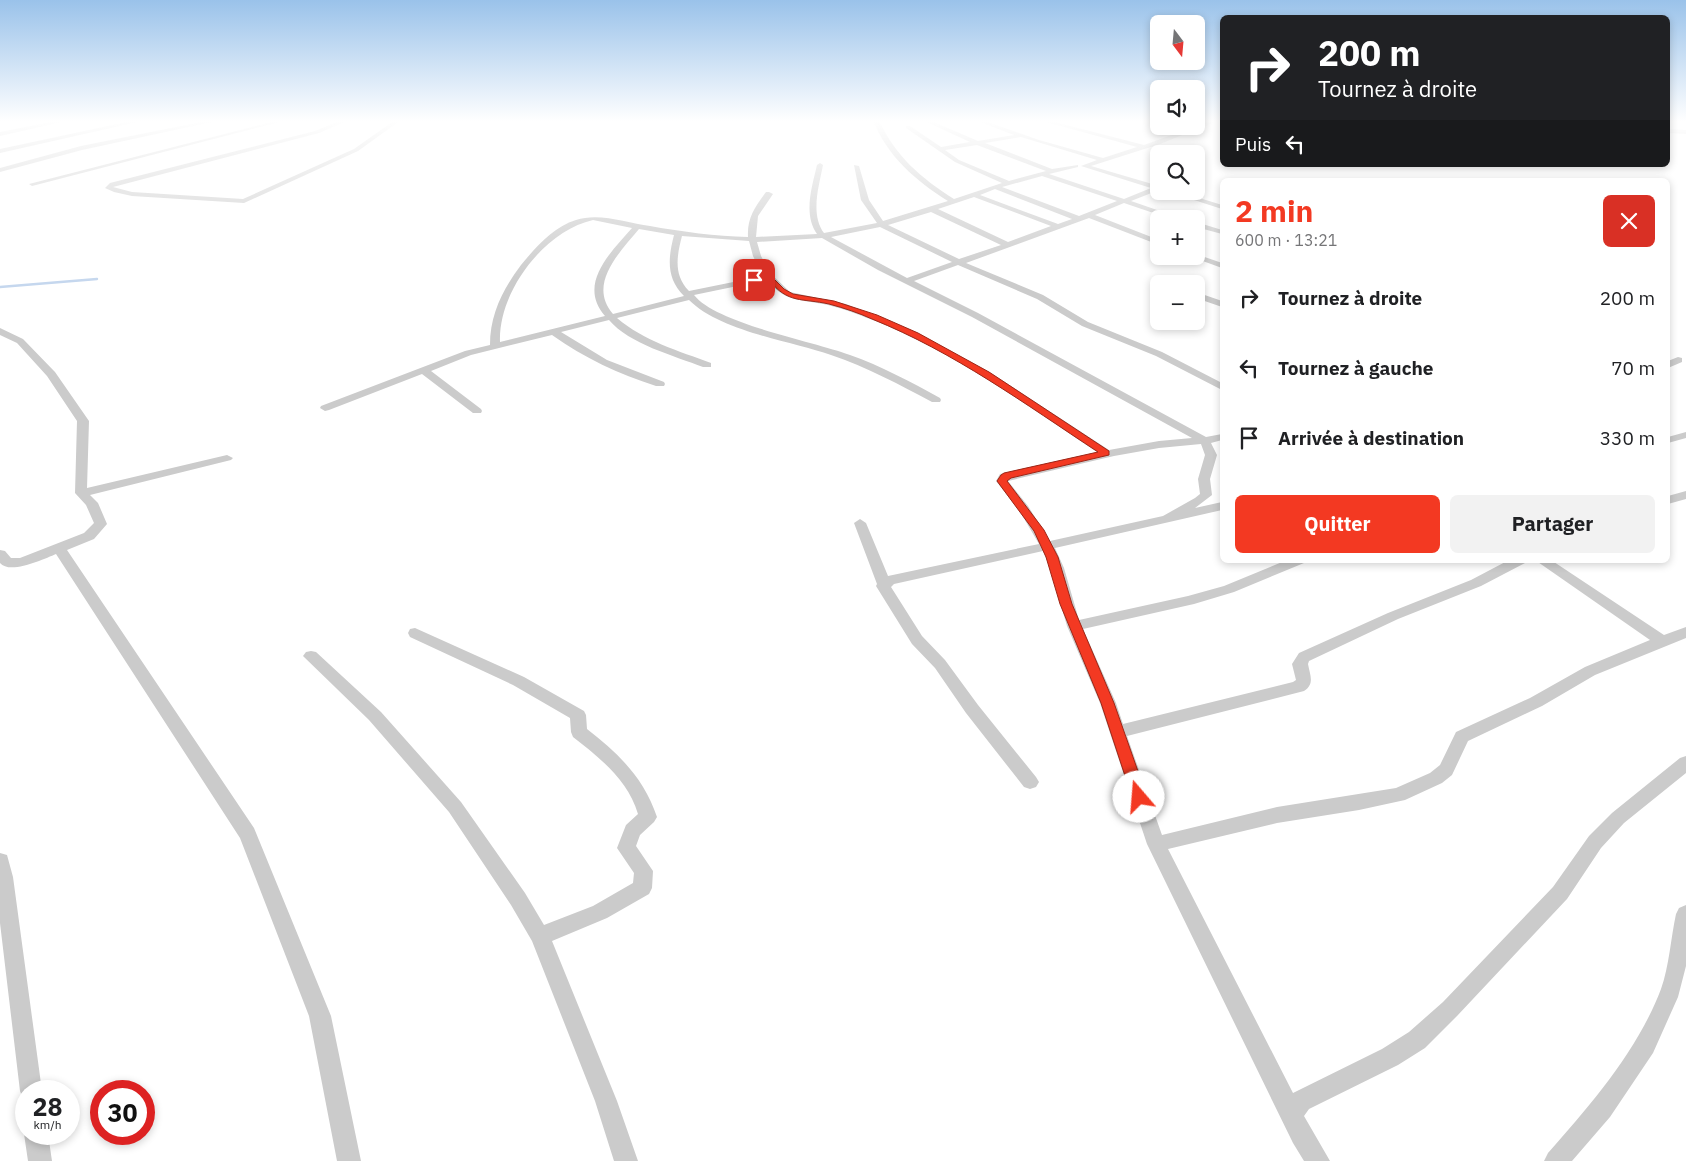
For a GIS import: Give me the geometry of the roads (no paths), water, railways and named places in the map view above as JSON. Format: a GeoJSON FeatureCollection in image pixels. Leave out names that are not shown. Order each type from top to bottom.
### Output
{"type":"FeatureCollection","features":[{"type":"Feature","properties":{"kind":"street"},"geometry":{"type":"LineString","coordinates":[[32,184],[69,174]]}},
{"type":"Feature","properties":{"kind":"street"},"geometry":{"type":"LineString","coordinates":[[150,174],[112,184],[108,188],[132,194],[244,201],[303,174]]}},
{"type":"Feature","properties":{"kind":"street"},"geometry":{"type":"LineString","coordinates":[[818,174],[813,200],[819,232],[823,236],[974,315],[1205,441],[1211,455],[1204,479],[1206,494],[1200,500],[1190,504],[1166,520]]}},
{"type":"Feature","properties":{"kind":"street"},"geometry":{"type":"LineString","coordinates":[[858,174],[865,200],[881,224],[1035,295],[1085,324],[1150,350],[1220,386]]}},
{"type":"Feature","properties":{"kind":"street"},"geometry":{"type":"LineString","coordinates":[[915,174],[936,191],[954,202]]}},
{"type":"Feature","properties":{"kind":"street"},"geometry":{"type":"LineString","coordinates":[[988,174],[1009,183]]}},
{"type":"Feature","properties":{"kind":"street"},"geometry":{"type":"LineString","coordinates":[[495,345],[496,318],[514,283],[532,256],[550,238],[572,225],[589,218],[637,227],[752,239],[823,236],[881,224],[1041,174]]}},
{"type":"Feature","properties":{"kind":"street"},"geometry":{"type":"LineString","coordinates":[[1043,174],[1150,210]]}},
{"type":"Feature","properties":{"kind":"street"},"geometry":{"type":"LineString","coordinates":[[1112,174],[1150,186]]}},
{"type":"Feature","properties":{"kind":"street"},"geometry":{"type":"LineString","coordinates":[[996,187],[1079,219]]}},
{"type":"Feature","properties":{"kind":"street"},"geometry":{"type":"LineString","coordinates":[[907,281],[1088,216],[1150,191]]}},
{"type":"Feature","properties":{"kind":"street"},"geometry":{"type":"LineString","coordinates":[[769,194],[754,217],[752,239],[759,258],[770,277],[781,290],[791,296],[831,302],[874,317],[946,351],[986,374],[1106,453]]}},
{"type":"Feature","properties":{"kind":"street"},"geometry":{"type":"LineString","coordinates":[[975,195],[1057,226]]}},
{"type":"Feature","properties":{"kind":"street"},"geometry":{"type":"LineString","coordinates":[[1199,200],[1220,206]]}},
{"type":"Feature","properties":{"kind":"street"},"geometry":{"type":"LineString","coordinates":[[931,209],[1008,245]]}},
{"type":"Feature","properties":{"kind":"street"},"geometry":{"type":"LineString","coordinates":[[1088,216],[1150,240]]}},
{"type":"Feature","properties":{"kind":"street"},"geometry":{"type":"LineString","coordinates":[[637,227],[602,273],[598,292],[601,305],[610,318],[622,328],[707,365]]}},
{"type":"Feature","properties":{"kind":"street"},"geometry":{"type":"LineString","coordinates":[[1205,227],[1220,231]]}},
{"type":"Feature","properties":{"kind":"street"},"geometry":{"type":"LineString","coordinates":[[679,232],[672,269],[689,296],[703,308],[723,318],[863,363],[936,400]]}},
{"type":"Feature","properties":{"kind":"street"},"geometry":{"type":"LineString","coordinates":[[1205,260],[1220,265]]}},
{"type":"Feature","properties":{"kind":"street"},"geometry":{"type":"LineString","coordinates":[[325,408],[423,370],[495,345],[770,277]]}},
{"type":"Feature","properties":{"kind":"street"},"geometry":{"type":"LineString","coordinates":[[1205,298],[1220,303]]}},
{"type":"Feature","properties":{"kind":"street"},"geometry":{"type":"LineString","coordinates":[[0,331],[20,341],[51,374],[83,422],[81,493],[92,503],[101,524],[89,536],[22,562],[5,566],[0,554]]}},
{"type":"Feature","properties":{"kind":"street"},"geometry":{"type":"LineString","coordinates":[[553,331],[574,347],[607,365],[660,384]]}},
{"type":"Feature","properties":{"kind":"street"},"geometry":{"type":"LineString","coordinates":[[1670,364],[1678,360]]}},
{"type":"Feature","properties":{"kind":"street"},"geometry":{"type":"LineString","coordinates":[[423,370],[477,411]]}},
{"type":"Feature","properties":{"kind":"street"},"geometry":{"type":"LineString","coordinates":[[1670,439],[1686,435]]}},
{"type":"Feature","properties":{"kind":"street"},"geometry":{"type":"LineString","coordinates":[[1220,437],[1106,453],[1008,476],[1003,479],[1004,484],[1024,509],[1047,546],[1057,568],[1066,604],[1108,703],[1156,844],[1301,1135],[1318,1161]]}},
{"type":"Feature","properties":{"kind":"street"},"geometry":{"type":"LineString","coordinates":[[81,493],[227,458]]}},
{"type":"Feature","properties":{"kind":"street"},"geometry":{"type":"LineString","coordinates":[[1670,499],[1686,495]]}},
{"type":"Feature","properties":{"kind":"street"},"geometry":{"type":"LineString","coordinates":[[884,584],[890,580],[1220,506]]}},
{"type":"Feature","properties":{"kind":"street"},"geometry":{"type":"LineString","coordinates":[[860,523],[884,584],[883,586],[917,640],[940,664],[972,709],[1030,782]]}},
{"type":"Feature","properties":{"kind":"street"},"geometry":{"type":"LineString","coordinates":[[59,548],[248,834],[320,1016],[349,1161]]}},
{"type":"Feature","properties":{"kind":"street"},"geometry":{"type":"LineString","coordinates":[[1074,626],[1190,600],[1229,589],[1292,563]]}},
{"type":"Feature","properties":{"kind":"street"},"geometry":{"type":"LineString","coordinates":[[1118,732],[1298,687],[1303,684],[1304,680],[1300,664],[1304,657],[1393,616],[1476,583],[1514,563]]}},
{"type":"Feature","properties":{"kind":"street"},"geometry":{"type":"LineString","coordinates":[[1546,563],[1662,641]]}},
{"type":"Feature","properties":{"kind":"street"},"geometry":{"type":"LineString","coordinates":[[1156,844],[1277,815],[1399,795],[1436,778],[1446,770],[1462,736],[1536,702],[1590,671],[1686,632]]}},
{"type":"Feature","properties":{"kind":"street"},"geometry":{"type":"LineString","coordinates":[[415,633],[561,703],[578,715],[579,732],[606,753],[628,775],[645,804],[648,817],[632,830],[626,848],[644,871],[642,888],[600,912],[540,936]]}},
{"type":"Feature","properties":{"kind":"street"},"geometry":{"type":"LineString","coordinates":[[311,656],[375,716],[455,807],[518,898],[540,936],[606,1101],[626,1161]]}},
{"type":"Feature","properties":{"kind":"street"},"geometry":{"type":"LineString","coordinates":[[1292,1114],[1301,1101],[1390,1057],[1417,1040],[1450,1009],[1560,893],[1595,842],[1618,818],[1686,763]]}},
{"type":"Feature","properties":{"kind":"street"},"geometry":{"type":"LineString","coordinates":[[0,861],[4,877],[30,1080]]}},
{"type":"Feature","properties":{"kind":"street"},"geometry":{"type":"LineString","coordinates":[[1556,1161],[1602,1110],[1645,1045],[1671,990],[1686,914]]}},
{"type":"Feature","properties":{"kind":"street"},"geometry":{"type":"LineString","coordinates":[[38,1145],[40,1161]]}},
{"type":"Feature","properties":{"kind":"waterway"},"geometry":{"type":"LineString","coordinates":[[0,287],[97,279]]}}]}
